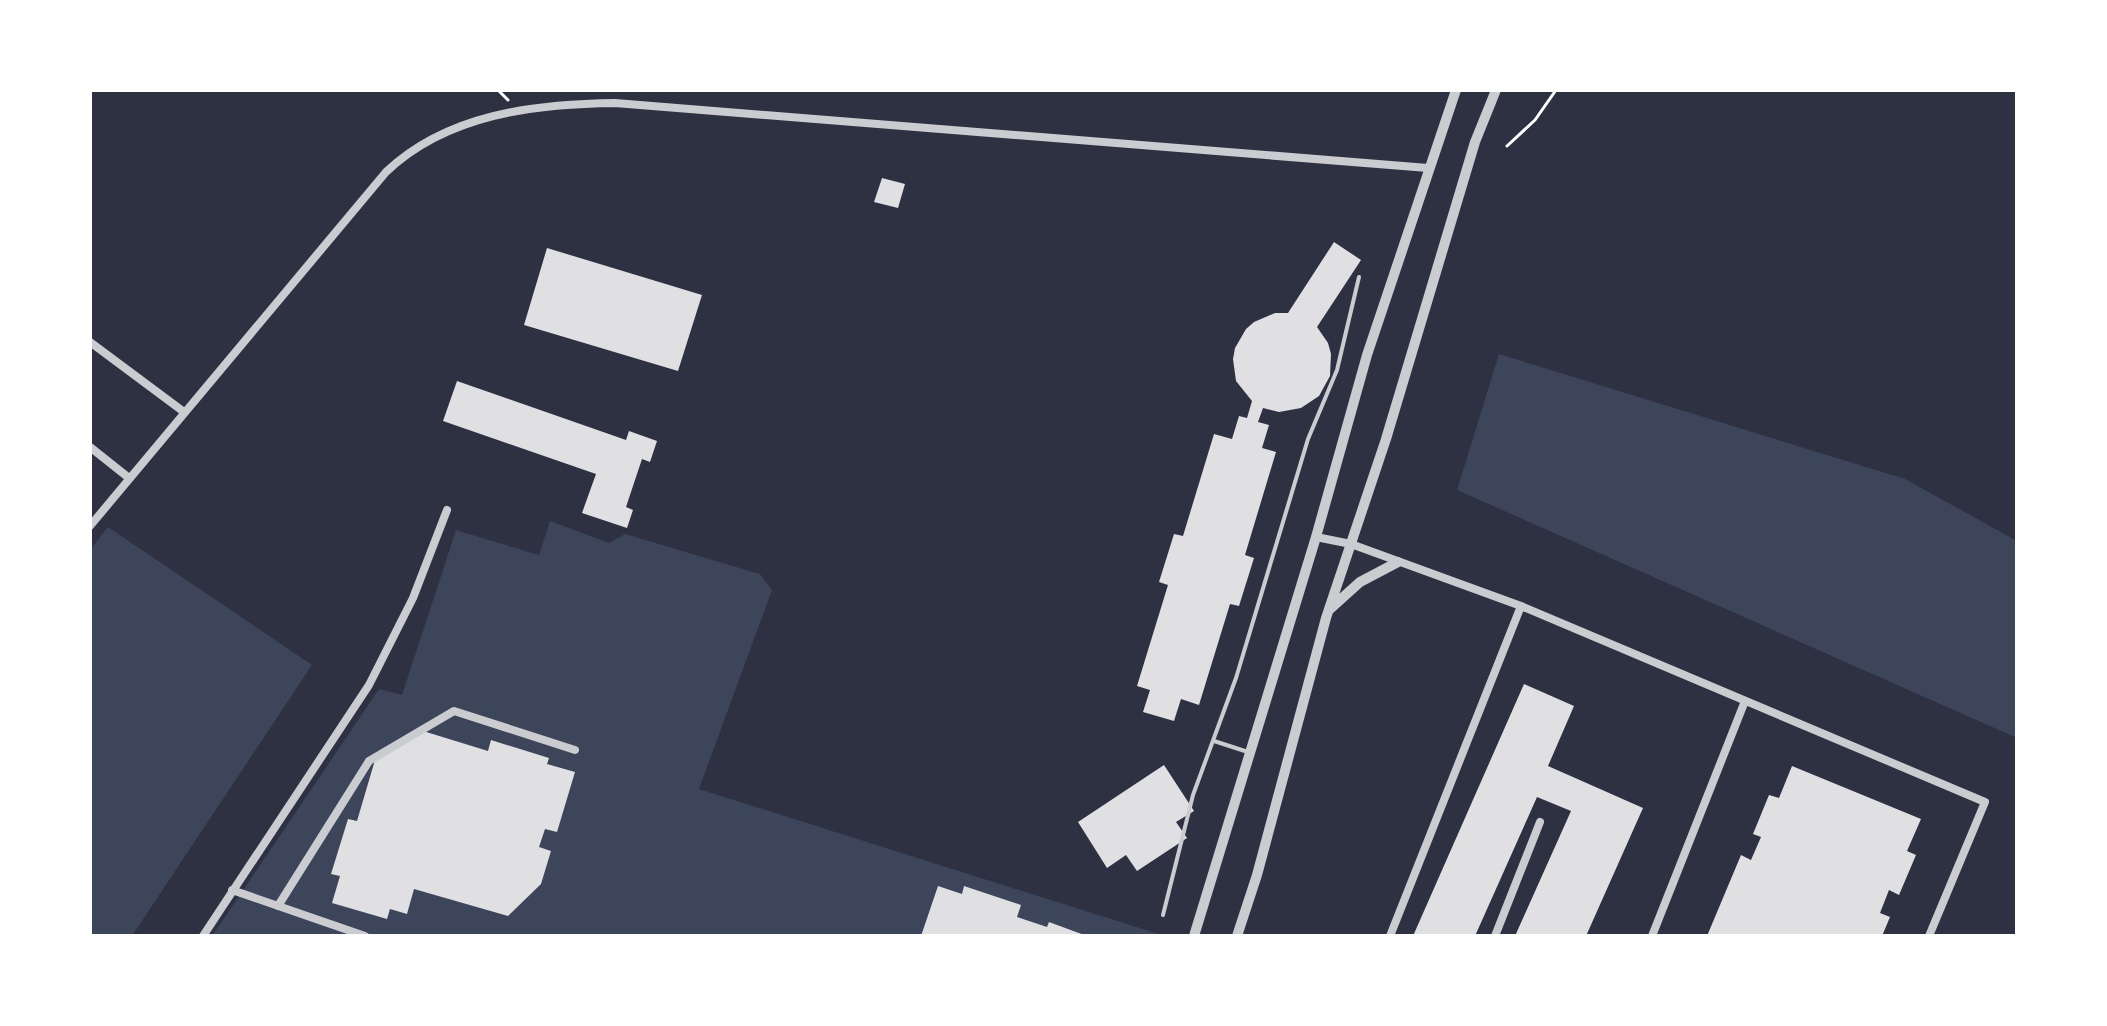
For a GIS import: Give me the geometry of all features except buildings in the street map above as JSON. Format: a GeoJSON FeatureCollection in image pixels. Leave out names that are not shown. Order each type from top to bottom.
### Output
{"type":"FeatureCollection","features":[{"type":"Feature","properties":{"kind":"street"},"geometry":{"type":"LineString","coordinates":[[1194,936],[1316,537],[1367,355],[1456,90]]}},
{"type":"Feature","properties":{"kind":"street"},"geometry":{"type":"LineString","coordinates":[[1237,936],[1257,875],[1329,610],[1475,142],[1496,90]]}},
{"type":"Feature","properties":{"kind":"street"},"geometry":{"type":"LineString","coordinates":[[90,526],[386,172],[418,145],[450,129],[519,111],[584,103],[631,104],[1428,168]]}},
{"type":"Feature","properties":{"kind":"street"},"geometry":{"type":"LineString","coordinates":[[90,342],[184,412]]}},
{"type":"Feature","properties":{"kind":"street"},"geometry":{"type":"LineString","coordinates":[[90,447],[129,478]]}},
{"type":"Feature","properties":{"kind":"street"},"geometry":{"type":"LineString","coordinates":[[203,936],[369,685],[413,598],[447,510]]}},
{"type":"Feature","properties":{"kind":"street"},"geometry":{"type":"LineString","coordinates":[[1316,537],[1351,544],[1521,606],[1985,802],[1929,936]]}},
{"type":"Feature","properties":{"kind":"street"},"geometry":{"type":"LineString","coordinates":[[1329,610],[1360,582],[1398,562]]}},
{"type":"Feature","properties":{"kind":"street"},"geometry":{"type":"LineString","coordinates":[[1390,936],[1521,606]]}},
{"type":"Feature","properties":{"kind":"street"},"geometry":{"type":"LineString","coordinates":[[1652,936],[1745,701]]}},
{"type":"Feature","properties":{"kind":"street"},"geometry":{"type":"LineString","coordinates":[[278,906],[369,761],[454,711],[575,750]]}},
{"type":"Feature","properties":{"kind":"street"},"geometry":{"type":"LineString","coordinates":[[1495,936],[1540,822]]}},
{"type":"Feature","properties":{"kind":"street"},"geometry":{"type":"LineString","coordinates":[[232,890],[365,936]]}},
{"type":"Feature","properties":{"kind":"lane"},"geometry":{"type":"LineString","coordinates":[[1163,915],[1193,795],[1245,649],[1308,439],[1337,370],[1359,277]]}},
{"type":"Feature","properties":{"kind":"lane"},"geometry":{"type":"LineString","coordinates":[[1213,741],[1250,753]]}},
{"type":"Feature","properties":{"kind":"path"},"geometry":{"type":"LineString","coordinates":[[1507,146],[1535,120],[1556,90]]}},
{"type":"Feature","properties":{"kind":"shaded area"},"geometry":{"type":"Polygon","coordinates":[[[1499,354],[1905,479],[2017,541],[2017,738],[1457,490],[1499,354]]]}},
{"type":"Feature","properties":{"kind":"shaded area"},"geometry":{"type":"Polygon","coordinates":[[[550,521],[609,543],[625,534],[760,574],[772,590],[699,789],[1165,936],[212,936],[379,689],[402,695],[456,530],[539,555],[550,521]]]}},
{"type":"Feature","properties":{"kind":"shaded area"},"geometry":{"type":"Polygon","coordinates":[[[108,527],[312,665],[132,936],[90,936],[90,550],[108,527]]]}}]}
